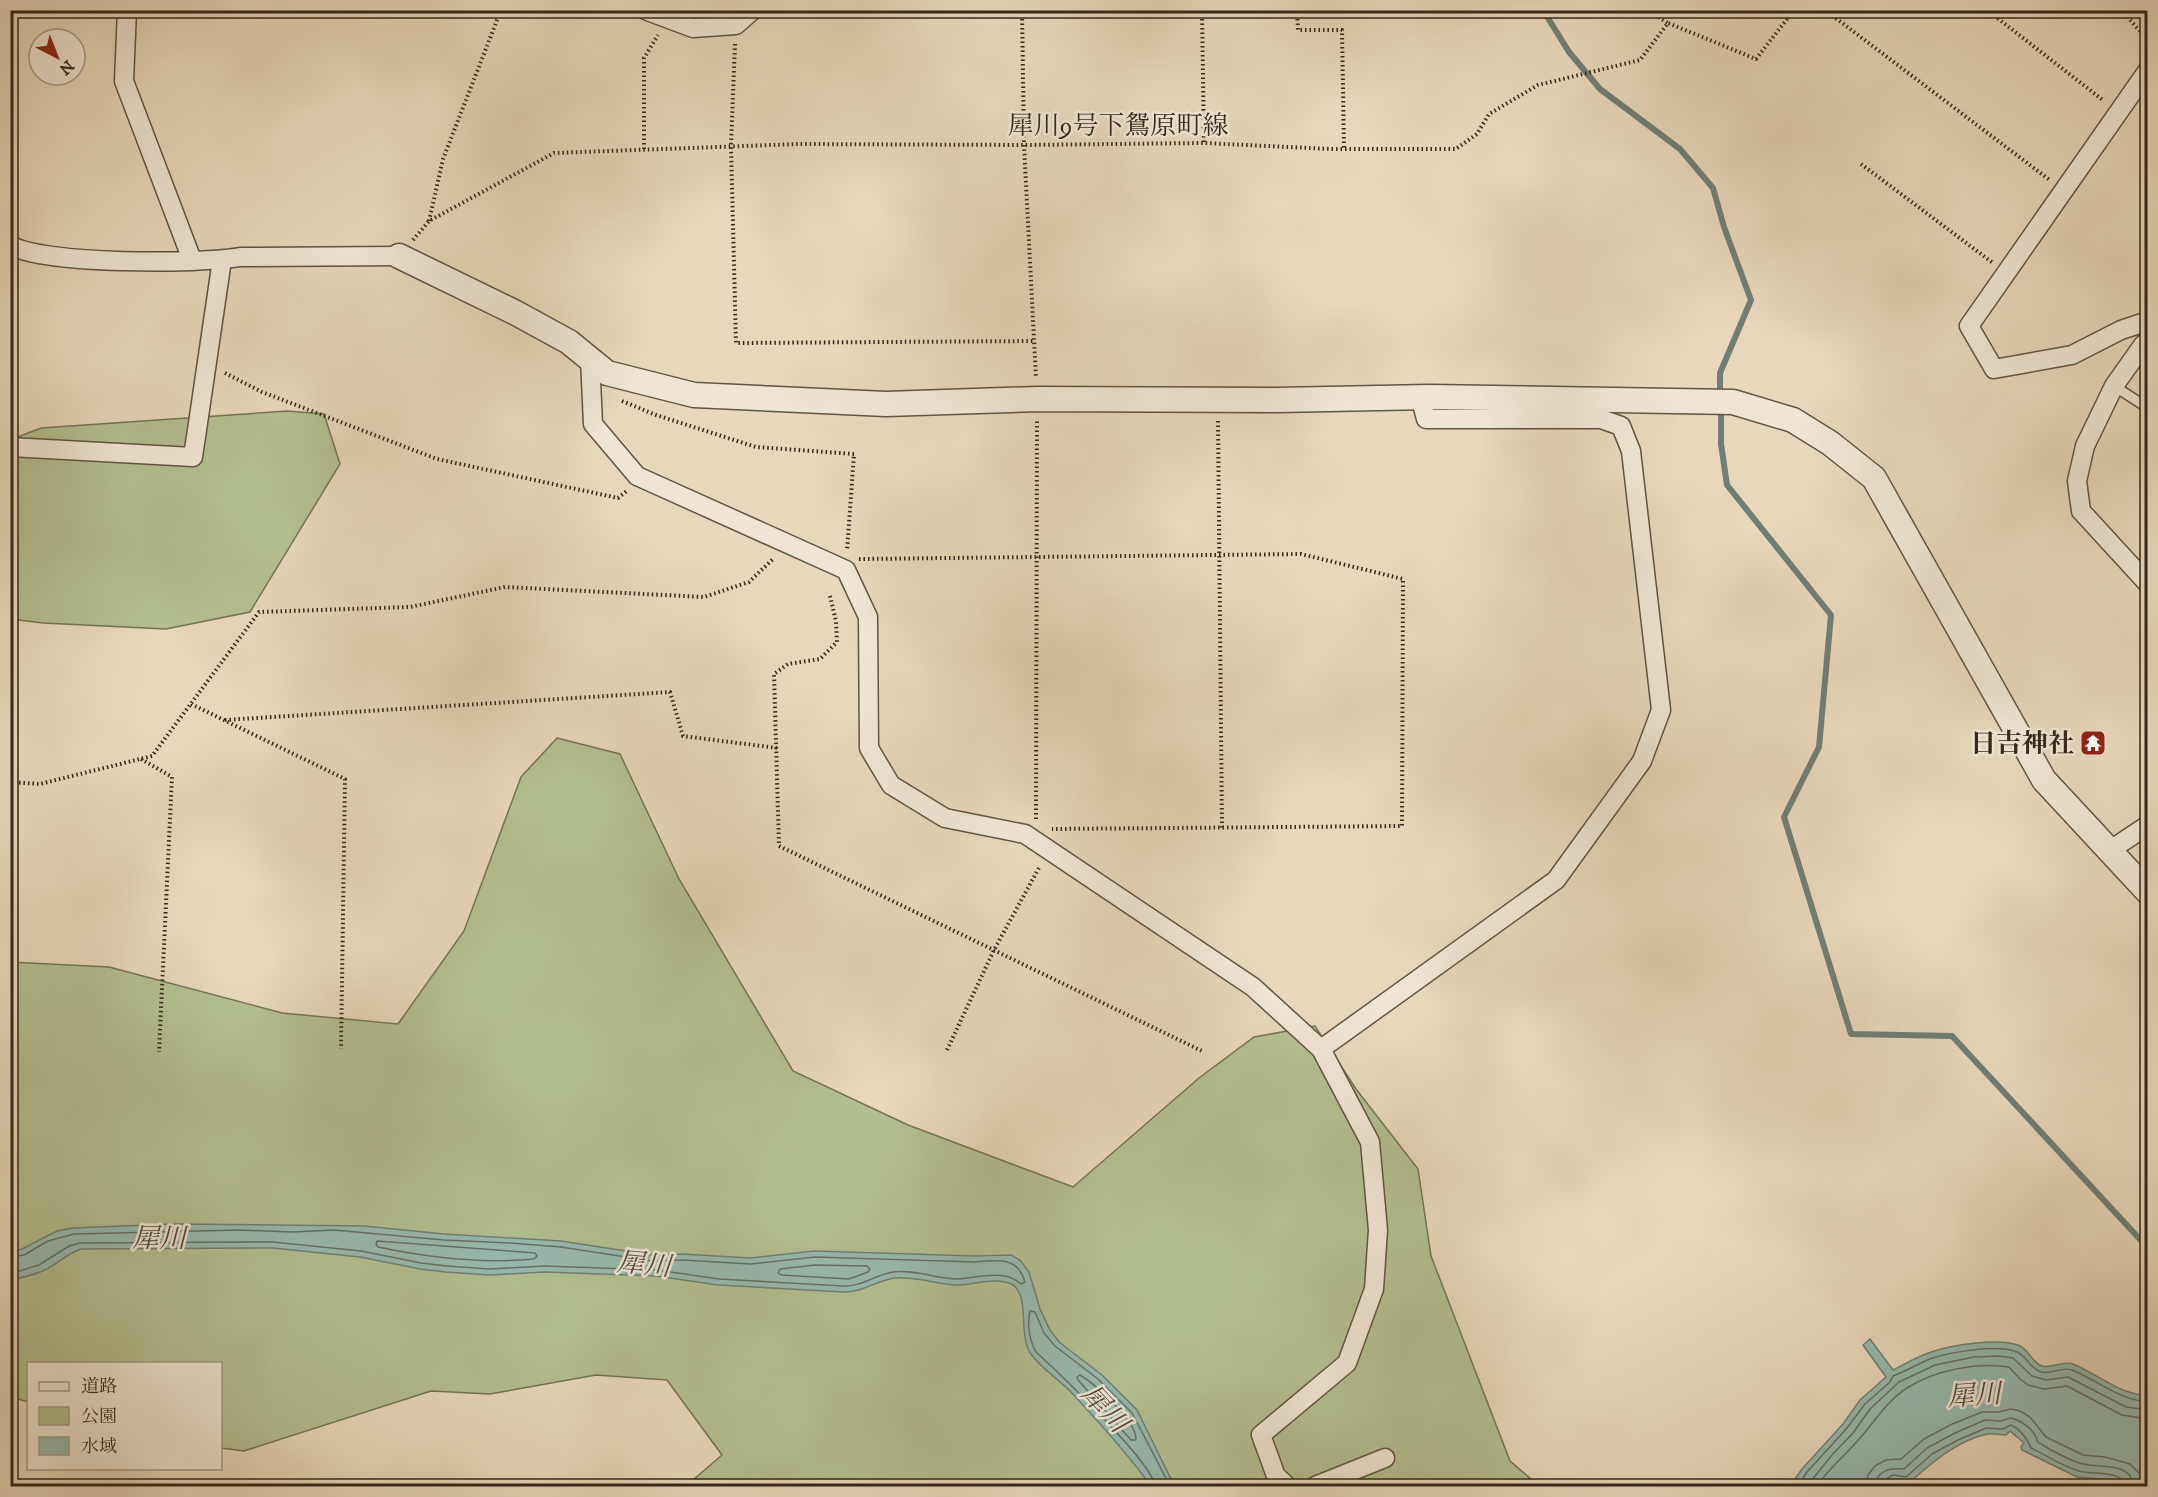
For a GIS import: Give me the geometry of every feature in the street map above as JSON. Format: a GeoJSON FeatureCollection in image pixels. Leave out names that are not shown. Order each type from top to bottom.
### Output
{"type":"FeatureCollection","features":[{"type":"Feature","properties":{"kind":"street"},"geometry":{"type":"LineString","coordinates":[[127,10],[124,81],[192,260]]}},
{"type":"Feature","properties":{"kind":"street"},"geometry":{"type":"LineString","coordinates":[[645,10],[693,28],[736,25],[753,10]]}},
{"type":"Feature","properties":{"kind":"street"},"geometry":{"type":"LineString","coordinates":[[2148,70],[1969,326],[1994,369],[2072,355],[2121,330],[2148,321]]}},
{"type":"Feature","properties":{"kind":"street"},"geometry":{"type":"LineString","coordinates":[[10,246],[20,251],[124,261],[222,260],[240,257],[399,256],[516,313],[569,342],[607,373],[694,395],[886,404],[1037,399],[1425,397],[1733,402],[1793,420],[1830,443],[1874,478],[2044,780],[2148,892]]}},
{"type":"Feature","properties":{"kind":"street"},"geometry":{"type":"LineString","coordinates":[[10,447],[193,457],[222,260]]}},
{"type":"Feature","properties":{"kind":"street"},"geometry":{"type":"LineString","coordinates":[[2148,341],[2142,345],[2114,386],[2085,446],[2077,481],[2081,512],[2148,584]]}},
{"type":"Feature","properties":{"kind":"street"},"geometry":{"type":"LineString","coordinates":[[590,359],[593,424],[637,476],[846,570],[868,617],[869,748],[891,784],[945,818],[1031,831],[1048,850],[1253,987],[1322,1049],[1370,1142],[1378,1230],[1374,1289],[1347,1363],[1261,1436],[1276,1476],[1287,1486]]}},
{"type":"Feature","properties":{"kind":"street"},"geometry":{"type":"LineString","coordinates":[[1322,1049],[1556,880],[1642,761],[1661,710],[1631,451],[1621,426],[1601,419],[1426,419],[1425,397]]}},
{"type":"Feature","properties":{"kind":"street"},"geometry":{"type":"LineString","coordinates":[[2109,851],[2148,825]]}},
{"type":"Feature","properties":{"kind":"street"},"geometry":{"type":"LineString","coordinates":[[1316,1486],[1385,1458]]}},
{"type":"Feature","properties":{"kind":"lane"},"geometry":{"type":"LineString","coordinates":[[2114,386],[2148,408]]}},
{"type":"Feature","properties":{"kind":"path"},"geometry":{"type":"LineString","coordinates":[[429,221],[443,159],[501,10]]}},
{"type":"Feature","properties":{"kind":"path"},"geometry":{"type":"LineString","coordinates":[[846,570],[858,559],[1036,557],[1301,554],[1403,579],[1402,826],[1031,831],[1036,557],[1037,399],[1024,145],[1022,10]]}},
{"type":"Feature","properties":{"kind":"path"},"geometry":{"type":"LineString","coordinates":[[1202,10],[1204,142]]}},
{"type":"Feature","properties":{"kind":"path"},"geometry":{"type":"LineString","coordinates":[[1297,10],[1298,30],[1342,30],[1344,149]]}},
{"type":"Feature","properties":{"kind":"path"},"geometry":{"type":"LineString","coordinates":[[1647,10],[1668,23],[1756,59],[1794,10]]}},
{"type":"Feature","properties":{"kind":"path"},"geometry":{"type":"LineString","coordinates":[[1825,10],[2063,191]]}},
{"type":"Feature","properties":{"kind":"path"},"geometry":{"type":"LineString","coordinates":[[1987,10],[2118,112]]}},
{"type":"Feature","properties":{"kind":"path"},"geometry":{"type":"LineString","coordinates":[[2121,10],[2148,40]]}},
{"type":"Feature","properties":{"kind":"path"},"geometry":{"type":"LineString","coordinates":[[644,150],[644,58],[667,18]]}},
{"type":"Feature","properties":{"kind":"path","name":"犀川9号下鴛原町線"},"geometry":{"type":"LineString","coordinates":[[399,256],[429,221],[554,153],[798,144],[1024,145],[1204,142],[1344,149],[1456,149],[1477,134],[1489,114],[1538,85],[1640,60],[1668,23]]}},
{"type":"Feature","properties":{"kind":"path"},"geometry":{"type":"LineString","coordinates":[[736,25],[731,146],[736,343],[1034,341]]}},
{"type":"Feature","properties":{"kind":"path"},"geometry":{"type":"LineString","coordinates":[[1861,164],[2006,272]]}},
{"type":"Feature","properties":{"kind":"path"},"geometry":{"type":"LineString","coordinates":[[207,364],[262,392],[437,459],[618,498],[643,479]]}},
{"type":"Feature","properties":{"kind":"path"},"geometry":{"type":"LineString","coordinates":[[616,399],[656,415],[756,447],[854,454],[846,570]]}},
{"type":"Feature","properties":{"kind":"path"},"geometry":{"type":"LineString","coordinates":[[1217,399],[1222,828]]}},
{"type":"Feature","properties":{"kind":"path"},"geometry":{"type":"LineString","coordinates":[[10,782],[40,784],[152,756],[259,612],[410,607],[505,587],[704,597],[749,582],[790,543]]}},
{"type":"Feature","properties":{"kind":"path"},"geometry":{"type":"LineString","coordinates":[[830,596],[836,621],[837,642],[820,658],[788,664],[774,674],[779,846],[1204,1052]]}},
{"type":"Feature","properties":{"kind":"path"},"geometry":{"type":"LineString","coordinates":[[225,720],[670,692],[683,736],[777,748]]}},
{"type":"Feature","properties":{"kind":"path"},"geometry":{"type":"LineString","coordinates":[[191,704],[345,779],[341,1049]]}},
{"type":"Feature","properties":{"kind":"path"},"geometry":{"type":"LineString","coordinates":[[141,758],[172,777],[159,1052]]}},
{"type":"Feature","properties":{"kind":"path"},"geometry":{"type":"LineString","coordinates":[[947,1050],[994,950],[1048,850]]}},
{"type":"Feature","properties":{"kind":"green space"},"geometry":{"type":"Polygon","coordinates":[[[287,411],[324,414],[340,464],[250,612],[166,629],[43,623],[11,619],[10,440],[41,428],[287,411]]]}},
{"type":"Feature","properties":{"kind":"green space"},"geometry":{"type":"Polygon","coordinates":[[[557,738],[620,754],[679,879],[793,1071],[908,1125],[1073,1187],[1199,1078],[1254,1037],[1315,1026],[1356,1089],[1418,1169],[1431,1256],[1510,1461],[1539,1486],[686,1486],[722,1455],[667,1380],[596,1375],[490,1394],[431,1391],[244,1451],[222,1448],[222,1362],[27,1362],[27,1402],[11,1397],[10,962],[109,967],[282,1013],[398,1024],[464,931],[521,777],[557,738]]]}},
{"type":"Feature","properties":{"kind":"water","name":"犀川"},"geometry":{"type":"Polygon","coordinates":[[[173,1224],[364,1226],[444,1234],[561,1241],[652,1255],[682,1254],[750,1258],[814,1251],[1011,1255],[1020,1260],[1029,1272],[1040,1309],[1050,1330],[1059,1342],[1102,1375],[1137,1410],[1170,1477],[1177,1486],[1151,1486],[1123,1450],[1071,1392],[1035,1359],[1027,1346],[1020,1295],[1009,1283],[991,1281],[959,1285],[895,1278],[857,1291],[843,1292],[718,1285],[656,1276],[545,1272],[489,1275],[446,1272],[360,1257],[273,1248],[81,1249],[42,1271],[11,1280],[11,1252],[22,1249],[57,1231],[73,1228],[173,1224]]]}},
{"type":"Feature","properties":{"kind":"water","name":"犀川"},"geometry":{"type":"Polygon","coordinates":[[[1870,1339],[1893,1370],[1940,1349],[1974,1343],[2009,1343],[2025,1349],[2035,1362],[2042,1366],[2073,1364],[2125,1391],[2144,1395],[2148,1399],[2147,1486],[2126,1486],[2100,1479],[2077,1477],[2022,1450],[2024,1443],[2010,1431],[2006,1435],[1987,1434],[1965,1442],[1934,1461],[1907,1485],[1893,1481],[1884,1486],[1790,1486],[1802,1469],[1843,1424],[1860,1400],[1886,1377],[1863,1345],[1870,1339]]]}},
{"type":"Feature","properties":{"kind":"waterway"},"geometry":{"type":"LineString","coordinates":[[1543,10],[1569,52],[1600,89],[1680,149],[1713,188],[1724,227],[1751,300],[1720,373],[1720,397]]}},
{"type":"Feature","properties":{"kind":"waterway"},"geometry":{"type":"LineString","coordinates":[[1721,408],[1721,444],[1727,485],[1831,615],[1819,747],[1784,817],[1851,1034],[1952,1036],[2148,1248]]}},
{"type":"Feature","properties":{"kind":"place","name":"日吉神社"},"geometry":{"type":"Point","coordinates":[2093,743]}}]}
